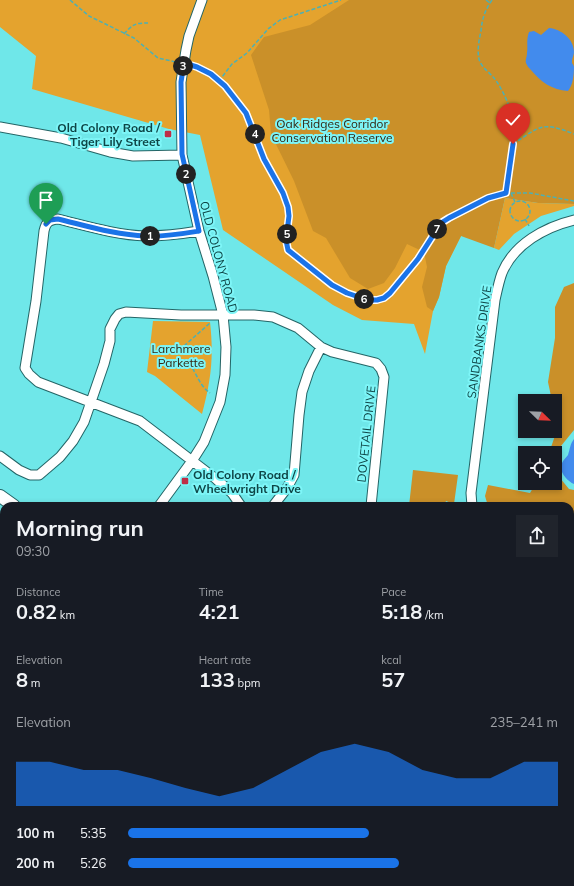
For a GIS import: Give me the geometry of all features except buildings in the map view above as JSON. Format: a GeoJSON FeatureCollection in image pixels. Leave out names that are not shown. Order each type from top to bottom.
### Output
{"type":"FeatureCollection","features":[{"type":"Feature","properties":{"kind":"main road"},"geometry":{"type":"LineString","coordinates":[[0,496],[8,502]]}},
{"type":"Feature","properties":{"kind":"street","name":"OLD COLONY ROAD"},"geometry":{"type":"LineString","coordinates":[[162,502],[204,442],[220,402],[225,375],[226,347],[223,315],[199,231],[182,154],[181,82],[189,36],[202,0]]}},
{"type":"Feature","properties":{"kind":"street"},"geometry":{"type":"LineString","coordinates":[[0,127],[61,138],[110,152],[133,156],[182,154]]}},
{"type":"Feature","properties":{"kind":"street"},"geometry":{"type":"LineString","coordinates":[[199,231],[172,235],[146,236],[114,233],[58,219],[50,220],[46,224],[36,301],[25,368],[38,382],[140,422],[232,493],[238,502]]}},
{"type":"Feature","properties":{"kind":"street","name":"SANDBANKS DRIVE"},"geometry":{"type":"LineString","coordinates":[[472,502],[471,493],[495,300],[502,273],[514,254],[535,236],[559,224],[574,220]]}},
{"type":"Feature","properties":{"kind":"street","name":"DOVETAIL DRIVE"},"geometry":{"type":"LineString","coordinates":[[91,402],[110,341],[110,329],[119,314],[126,312],[181,315],[254,315],[273,317],[298,328],[321,347],[332,352],[376,363],[381,369],[384,377],[371,502]]}},
{"type":"Feature","properties":{"kind":"street"},"geometry":{"type":"LineString","coordinates":[[276,502],[287,488],[294,475],[298,416],[302,392],[321,347]]}},
{"type":"Feature","properties":{"kind":"street"},"geometry":{"type":"LineString","coordinates":[[0,456],[19,470],[30,475],[39,475],[60,457],[73,441],[84,422],[91,402]]}},
{"type":"Feature","properties":{"kind":"path"},"geometry":{"type":"LineString","coordinates":[[70,0],[89,16],[134,38],[158,58],[184,63],[204,70],[219,81],[246,113],[264,159],[283,193],[288,207],[289,216],[286,240],[288,250],[332,285],[347,293],[368,300],[384,298],[390,293],[418,259],[441,223],[488,198],[506,193],[530,193],[574,201]]}},
{"type":"Feature","properties":{"kind":"path"},"geometry":{"type":"LineString","coordinates":[[219,81],[232,64],[247,53],[268,29],[280,20],[341,0]]}},
{"type":"Feature","properties":{"kind":"path"},"geometry":{"type":"LineString","coordinates":[[486,0],[490,3]]}},
{"type":"Feature","properties":{"kind":"path"},"geometry":{"type":"LineString","coordinates":[[492,0],[486,8],[482,19],[478,50],[479,60],[482,66],[495,79],[512,115],[513,144],[506,193]]}},
{"type":"Feature","properties":{"kind":"path"},"geometry":{"type":"LineString","coordinates":[[124,34],[137,23],[148,23]]}},
{"type":"Feature","properties":{"kind":"path"},"geometry":{"type":"LineString","coordinates":[[513,144],[538,127],[548,126],[574,134]]}},
{"type":"Feature","properties":{"kind":"path"},"geometry":{"type":"LineString","coordinates":[[510,193],[515,202]]}},
{"type":"Feature","properties":{"kind":"path"},"geometry":{"type":"LineString","coordinates":[[523,201],[529,206],[530,212],[525,219],[520,221],[512,217],[510,208],[515,202],[523,201]]}},
{"type":"Feature","properties":{"kind":"path"},"geometry":{"type":"LineString","coordinates":[[525,219],[529,226]]}},
{"type":"Feature","properties":{"kind":"path"},"geometry":{"type":"LineString","coordinates":[[184,346],[212,322]]}},
{"type":"Feature","properties":{"kind":"path"},"geometry":{"type":"LineString","coordinates":[[184,360],[191,366],[203,387],[210,393]]}},
{"type":"Feature","properties":{"kind":"path"},"geometry":{"type":"LineString","coordinates":[[574,826],[574,836]]}},
{"type":"Feature","properties":{"kind":"green space","name":"Oak Ridges Corridor Conservation Reserve"},"geometry":{"type":"Polygon","coordinates":[[[0,0],[482,0],[461,236],[446,266],[439,297],[433,311],[425,354],[414,324],[362,320],[333,305],[223,230],[200,135],[169,129],[32,89],[36,56],[0,27],[0,0]]]}},
{"type":"Feature","properties":{"kind":"green space"},"geometry":{"type":"Polygon","coordinates":[[[349,0],[574,0],[574,204],[538,203],[505,198],[494,248],[461,236],[446,266],[439,297],[433,311],[427,307],[422,287],[427,267],[424,252],[407,244],[395,268],[384,283],[368,289],[350,278],[326,238],[313,231],[294,181],[271,134],[269,110],[251,55],[264,37],[310,25],[349,0]]]}},
{"type":"Feature","properties":{"kind":"green space"},"geometry":{"type":"Polygon","coordinates":[[[505,198],[538,203],[574,204],[574,206],[541,216],[514,234],[499,250],[494,248],[505,198]]]}},
{"type":"Feature","properties":{"kind":"green space"},"geometry":{"type":"Polygon","coordinates":[[[574,283],[574,430],[561,446],[551,446],[554,438],[562,438],[562,394],[551,394],[548,382],[555,338],[555,307],[564,287],[574,283]]]}},
{"type":"Feature","properties":{"kind":"green space","name":"Larchmere Parkette"},"geometry":{"type":"Polygon","coordinates":[[[153,321],[210,322],[212,358],[208,390],[202,414],[155,376],[147,372],[153,321]]]}},
{"type":"Feature","properties":{"kind":"green space"},"geometry":{"type":"Polygon","coordinates":[[[413,470],[458,475],[454,502],[409,502],[413,470]]]}},
{"type":"Feature","properties":{"kind":"green space"},"geometry":{"type":"Polygon","coordinates":[[[562,480],[569,489],[574,490],[574,502],[487,502],[485,496],[488,485],[530,493],[532,490],[562,490],[562,480]]]}},
{"type":"Feature","properties":{"kind":"water"},"geometry":{"type":"Polygon","coordinates":[[[549,28],[558,30],[572,43],[574,53],[572,63],[574,67],[571,86],[568,91],[547,85],[528,67],[526,63],[529,32],[534,31],[541,35],[549,28]]]}},
{"type":"Feature","properties":{"kind":"water"},"geometry":{"type":"Polygon","coordinates":[[[574,439],[574,484],[569,481],[562,472],[562,464],[568,455],[574,439]]]}},
{"type":"Feature","properties":{"kind":"place","name":"Old Colony Road / Tiger Lily Street"},"geometry":{"type":"Point","coordinates":[168,134]}},
{"type":"Feature","properties":{"kind":"place","name":"Old Colony Road / Wheelwright Drive"},"geometry":{"type":"Point","coordinates":[185,481]}},
{"type":"Feature","properties":{"kind":"route"},"geometry":{"type":"LineString","coordinates":[[46,224],[50,220],[58,219],[114,233],[146,236],[186,234],[199,231],[182,154],[181,82],[184,63],[197,67],[211,74],[225,86],[246,113],[264,159],[283,193],[288,207],[289,216],[286,240],[288,250],[336,288],[368,300],[381,299],[390,293],[418,259],[441,223],[488,198],[506,193],[513,144]]}}]}
